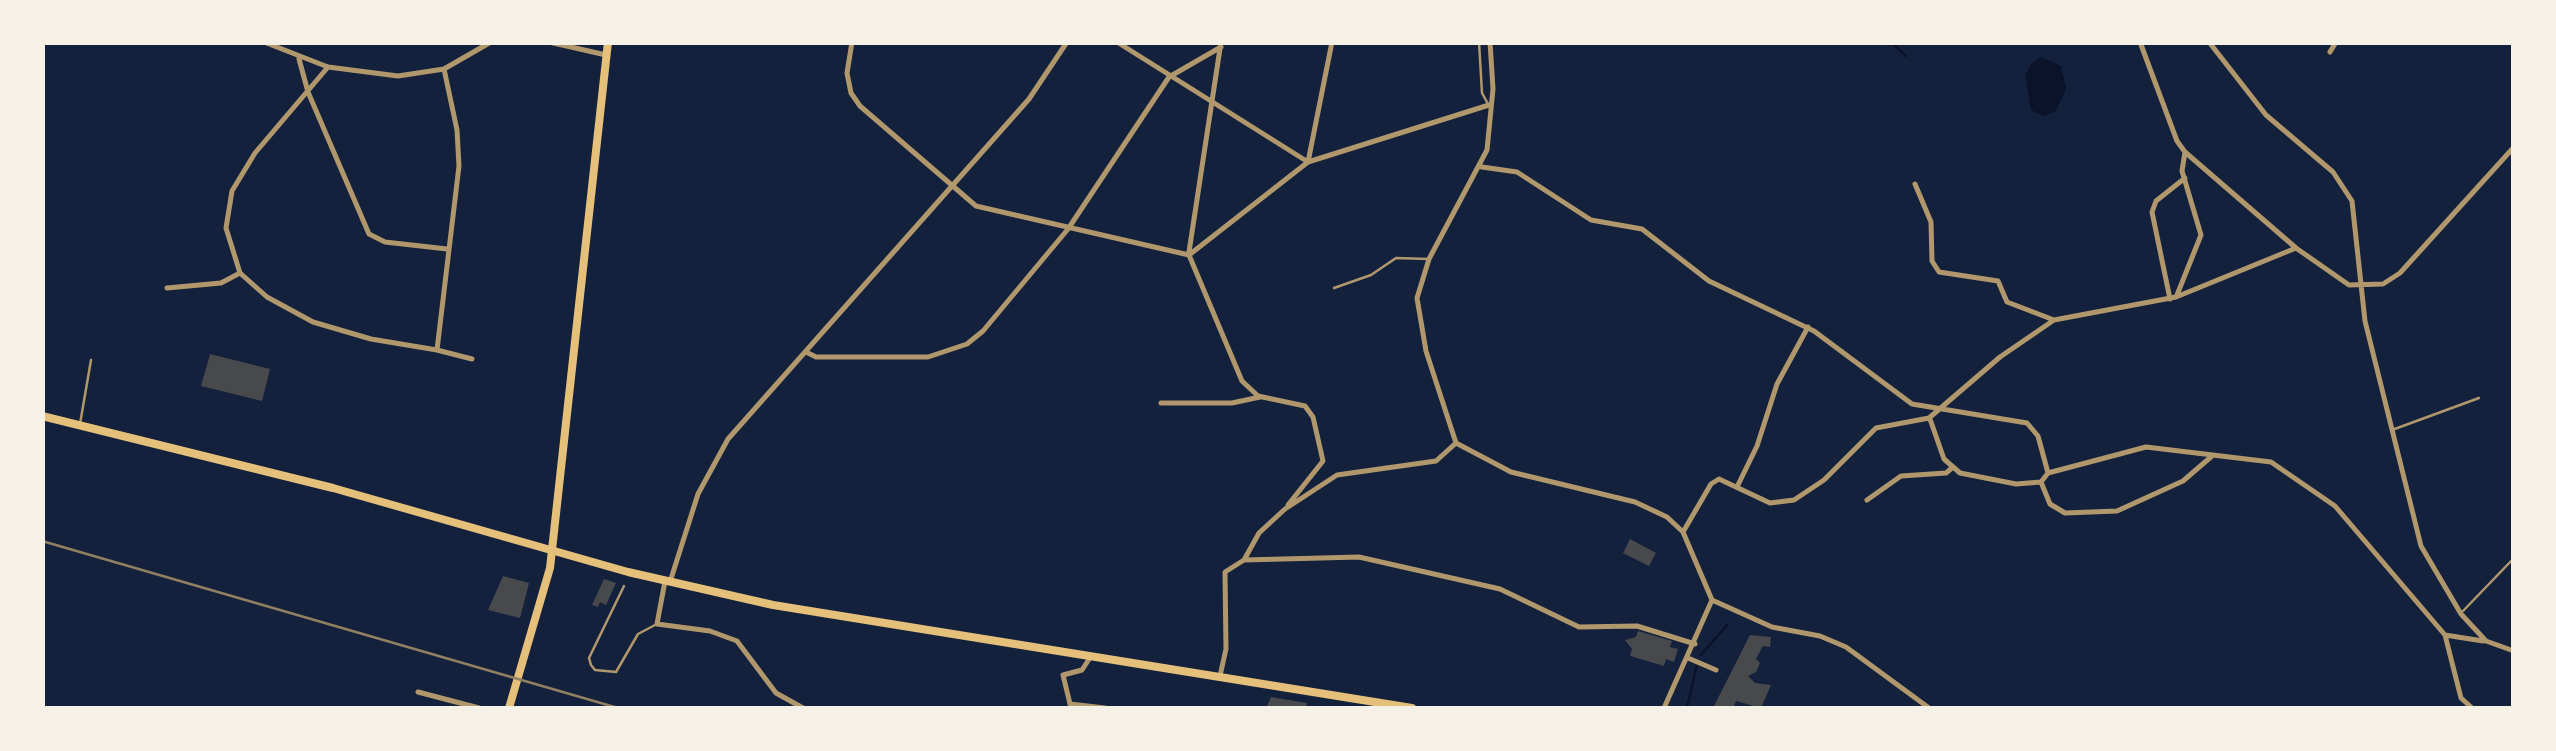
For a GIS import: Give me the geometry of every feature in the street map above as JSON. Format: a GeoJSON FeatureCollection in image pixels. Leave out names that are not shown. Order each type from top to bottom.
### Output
{"type":"FeatureCollection","features":[{"type":"Feature","properties":{"kind":"main road"},"geometry":{"type":"LineString","coordinates":[[509,708],[552,550],[608,42]]}},
{"type":"Feature","properties":{"kind":"main road"},"geometry":{"type":"LineString","coordinates":[[42,416],[349,492],[668,581],[774,605],[1412,708]]}},
{"type":"Feature","properties":{"kind":"street"},"geometry":{"type":"LineString","coordinates":[[264,42],[328,67],[398,76],[444,70],[491,42]]}},
{"type":"Feature","properties":{"kind":"street"},"geometry":{"type":"LineString","coordinates":[[549,42],[606,55]]}},
{"type":"Feature","properties":{"kind":"street"},"geometry":{"type":"LineString","coordinates":[[852,42],[850,92],[860,106],[976,206],[1189,255]]}},
{"type":"Feature","properties":{"kind":"street"},"geometry":{"type":"LineString","coordinates":[[803,708],[776,692],[743,646],[710,632],[656,624],[698,494],[721,450],[1029,99],[1067,42]]}},
{"type":"Feature","properties":{"kind":"street"},"geometry":{"type":"LineString","coordinates":[[1117,42],[1308,162]]}},
{"type":"Feature","properties":{"kind":"street"},"geometry":{"type":"LineString","coordinates":[[1308,162],[1332,42]]}},
{"type":"Feature","properties":{"kind":"street"},"geometry":{"type":"LineString","coordinates":[[1490,42],[1490,140],[1481,167],[1429,259],[1416,298],[1426,351],[1456,442],[1511,472],[1635,502],[1667,517],[1683,532],[1712,600],[1772,627],[1820,636],[1846,648],[1929,708]]}},
{"type":"Feature","properties":{"kind":"street"},"geometry":{"type":"LineString","coordinates":[[2140,42],[2176,141],[2185,152],[2296,248],[2348,285],[2382,284],[2400,273],[2514,147]]}},
{"type":"Feature","properties":{"kind":"street"},"geometry":{"type":"LineString","coordinates":[[2209,42],[2266,115],[2333,172],[2352,201],[2365,321],[2421,546],[2461,614],[2486,641]]}},
{"type":"Feature","properties":{"kind":"street"},"geometry":{"type":"LineString","coordinates":[[2330,52],[2336,42]]}},
{"type":"Feature","properties":{"kind":"street"},"geometry":{"type":"LineString","coordinates":[[806,352],[816,357],[928,357],[962,347],[984,331],[1068,229],[1169,78],[1221,45]]}},
{"type":"Feature","properties":{"kind":"street"},"geometry":{"type":"LineString","coordinates":[[1221,45],[1215,106],[1189,255],[1242,380],[1260,396]]}},
{"type":"Feature","properties":{"kind":"street"},"geometry":{"type":"LineString","coordinates":[[299,58],[308,92],[369,234],[384,242],[447,248]]}},
{"type":"Feature","properties":{"kind":"street"},"geometry":{"type":"LineString","coordinates":[[328,67],[255,152],[232,191],[226,228],[240,273],[267,297],[313,322],[370,339],[472,359]]}},
{"type":"Feature","properties":{"kind":"street"},"geometry":{"type":"LineString","coordinates":[[437,350],[459,166],[457,130],[444,70]]}},
{"type":"Feature","properties":{"kind":"street"},"geometry":{"type":"LineString","coordinates":[[1189,255],[1308,162],[1488,105]]}},
{"type":"Feature","properties":{"kind":"street"},"geometry":{"type":"LineString","coordinates":[[2173,298],[2201,235],[2181,158],[2185,152]]}},
{"type":"Feature","properties":{"kind":"street"},"geometry":{"type":"LineString","coordinates":[[1481,167],[1512,170],[1591,220],[1642,229],[1708,282],[1808,327],[1905,400],[2027,423],[2038,436],[2048,473]]}},
{"type":"Feature","properties":{"kind":"street"},"geometry":{"type":"LineString","coordinates":[[2173,298],[2152,212],[2156,201],[2185,178]]}},
{"type":"Feature","properties":{"kind":"street"},"geometry":{"type":"LineString","coordinates":[[1916,184],[1931,222],[1932,261],[1939,272],[1998,281],[2007,302],[2054,320]]}},
{"type":"Feature","properties":{"kind":"street"},"geometry":{"type":"LineString","coordinates":[[1683,532],[1711,484],[1719,480],[1770,503],[1786,504],[1824,480],[1876,428],[1929,418],[2000,357],[2054,320],[2173,298],[2296,248]]}},
{"type":"Feature","properties":{"kind":"street"},"geometry":{"type":"LineString","coordinates":[[167,288],[222,283],[240,273]]}},
{"type":"Feature","properties":{"kind":"street"},"geometry":{"type":"LineString","coordinates":[[1737,487],[1757,446],[1777,384],[1808,327]]}},
{"type":"Feature","properties":{"kind":"street"},"geometry":{"type":"LineString","coordinates":[[1161,403],[1232,403],[1260,396],[1306,406],[1320,440],[1323,461],[1285,508],[1258,533],[1244,560]]}},
{"type":"Feature","properties":{"kind":"street"},"geometry":{"type":"LineString","coordinates":[[1929,418],[1944,459],[1960,474],[2003,482],[2042,482]]}},
{"type":"Feature","properties":{"kind":"street"},"geometry":{"type":"LineString","coordinates":[[1285,508],[1337,475],[1436,461],[1456,442]]}},
{"type":"Feature","properties":{"kind":"street"},"geometry":{"type":"LineString","coordinates":[[2042,482],[2048,473],[2146,447],[2212,456],[2239,455],[2271,462],[2335,506],[2445,634],[2461,698],[2472,708]]}},
{"type":"Feature","properties":{"kind":"street"},"geometry":{"type":"LineString","coordinates":[[2042,482],[2050,504],[2065,513],[2117,511],[2142,503],[2182,480],[2212,456]]}},
{"type":"Feature","properties":{"kind":"street"},"geometry":{"type":"LineString","coordinates":[[1868,500],[1901,476],[1946,473],[1953,467]]}},
{"type":"Feature","properties":{"kind":"street"},"geometry":{"type":"LineString","coordinates":[[1220,679],[1226,649],[1223,581],[1228,567],[1244,560],[1359,557],[1500,588],[1579,628],[1637,626],[1695,644]]}},
{"type":"Feature","properties":{"kind":"street"},"geometry":{"type":"LineString","coordinates":[[1664,708],[1712,600]]}},
{"type":"Feature","properties":{"kind":"street"},"geometry":{"type":"LineString","coordinates":[[2445,634],[2486,641],[2514,651]]}},
{"type":"Feature","properties":{"kind":"street"},"geometry":{"type":"LineString","coordinates":[[1091,656],[1082,670],[1064,675],[1071,706],[1105,708]]}},
{"type":"Feature","properties":{"kind":"street"},"geometry":{"type":"LineString","coordinates":[[1688,658],[1716,670]]}},
{"type":"Feature","properties":{"kind":"street"},"geometry":{"type":"LineString","coordinates":[[418,692],[479,708]]}},
{"type":"Feature","properties":{"kind":"lane"},"geometry":{"type":"LineString","coordinates":[[1479,42],[1483,96],[1488,105]]}},
{"type":"Feature","properties":{"kind":"lane"},"geometry":{"type":"LineString","coordinates":[[1334,288],[1371,275],[1396,258],[1429,259]]}},
{"type":"Feature","properties":{"kind":"lane"},"geometry":{"type":"LineString","coordinates":[[80,425],[91,360]]}},
{"type":"Feature","properties":{"kind":"lane"},"geometry":{"type":"LineString","coordinates":[[2392,430],[2480,398]]}},
{"type":"Feature","properties":{"kind":"lane"},"geometry":{"type":"LineString","coordinates":[[2461,614],[2514,558]]}},
{"type":"Feature","properties":{"kind":"lane"},"geometry":{"type":"LineString","coordinates":[[624,586],[589,658],[595,670],[616,672],[638,634],[656,624]]}},
{"type":"Feature","properties":{"kind":"water"},"geometry":{"type":"Polygon","coordinates":[[[2041,57],[2061,66],[2066,89],[2056,111],[2043,116],[2031,110],[2025,76],[2031,64],[2041,57]]]}},
{"type":"Feature","properties":{"kind":"building"},"geometry":{"type":"Polygon","coordinates":[[[210,354],[270,369],[262,401],[201,386],[210,354]]]}},
{"type":"Feature","properties":{"kind":"building"},"geometry":{"type":"Polygon","coordinates":[[[1630,539],[1656,553],[1649,566],[1623,553],[1630,539]]]}},
{"type":"Feature","properties":{"kind":"building"},"geometry":{"type":"Polygon","coordinates":[[[503,576],[529,583],[520,618],[488,610],[503,576]]]}},
{"type":"Feature","properties":{"kind":"building"},"geometry":{"type":"Polygon","coordinates":[[[604,579],[616,583],[606,605],[592,605],[604,579]]]}},
{"type":"Feature","properties":{"kind":"building"},"geometry":{"type":"Polygon","coordinates":[[[1638,631],[1672,641],[1670,647],[1678,649],[1674,662],[1666,659],[1664,666],[1630,656],[1632,649],[1625,640],[1636,637],[1638,631]]]}},
{"type":"Feature","properties":{"kind":"building"},"geometry":{"type":"Polygon","coordinates":[[[1750,635],[1771,637],[1770,647],[1763,646],[1756,659],[1760,663],[1756,672],[1748,676],[1755,683],[1771,685],[1761,708],[1736,701],[1734,706],[1738,708],[1713,708],[1750,635]]]}},
{"type":"Feature","properties":{"kind":"building"},"geometry":{"type":"Polygon","coordinates":[[[1271,697],[1307,703],[1306,708],[1266,708],[1271,697]]]}},
{"type":"Feature","properties":{"kind":"waterway"},"geometry":{"type":"LineString","coordinates":[[1868,42],[1874,42]]}},
{"type":"Feature","properties":{"kind":"waterway"},"geometry":{"type":"LineString","coordinates":[[1891,42],[1906,56]]}},
{"type":"Feature","properties":{"kind":"waterway"},"geometry":{"type":"LineString","coordinates":[[1701,655],[1728,624]]}},
{"type":"Feature","properties":{"kind":"waterway"},"geometry":{"type":"LineString","coordinates":[[1687,708],[1697,665]]}},
{"type":"Feature","properties":{"kind":"railway"},"geometry":{"type":"LineString","coordinates":[[42,541],[618,708]]}}]}
